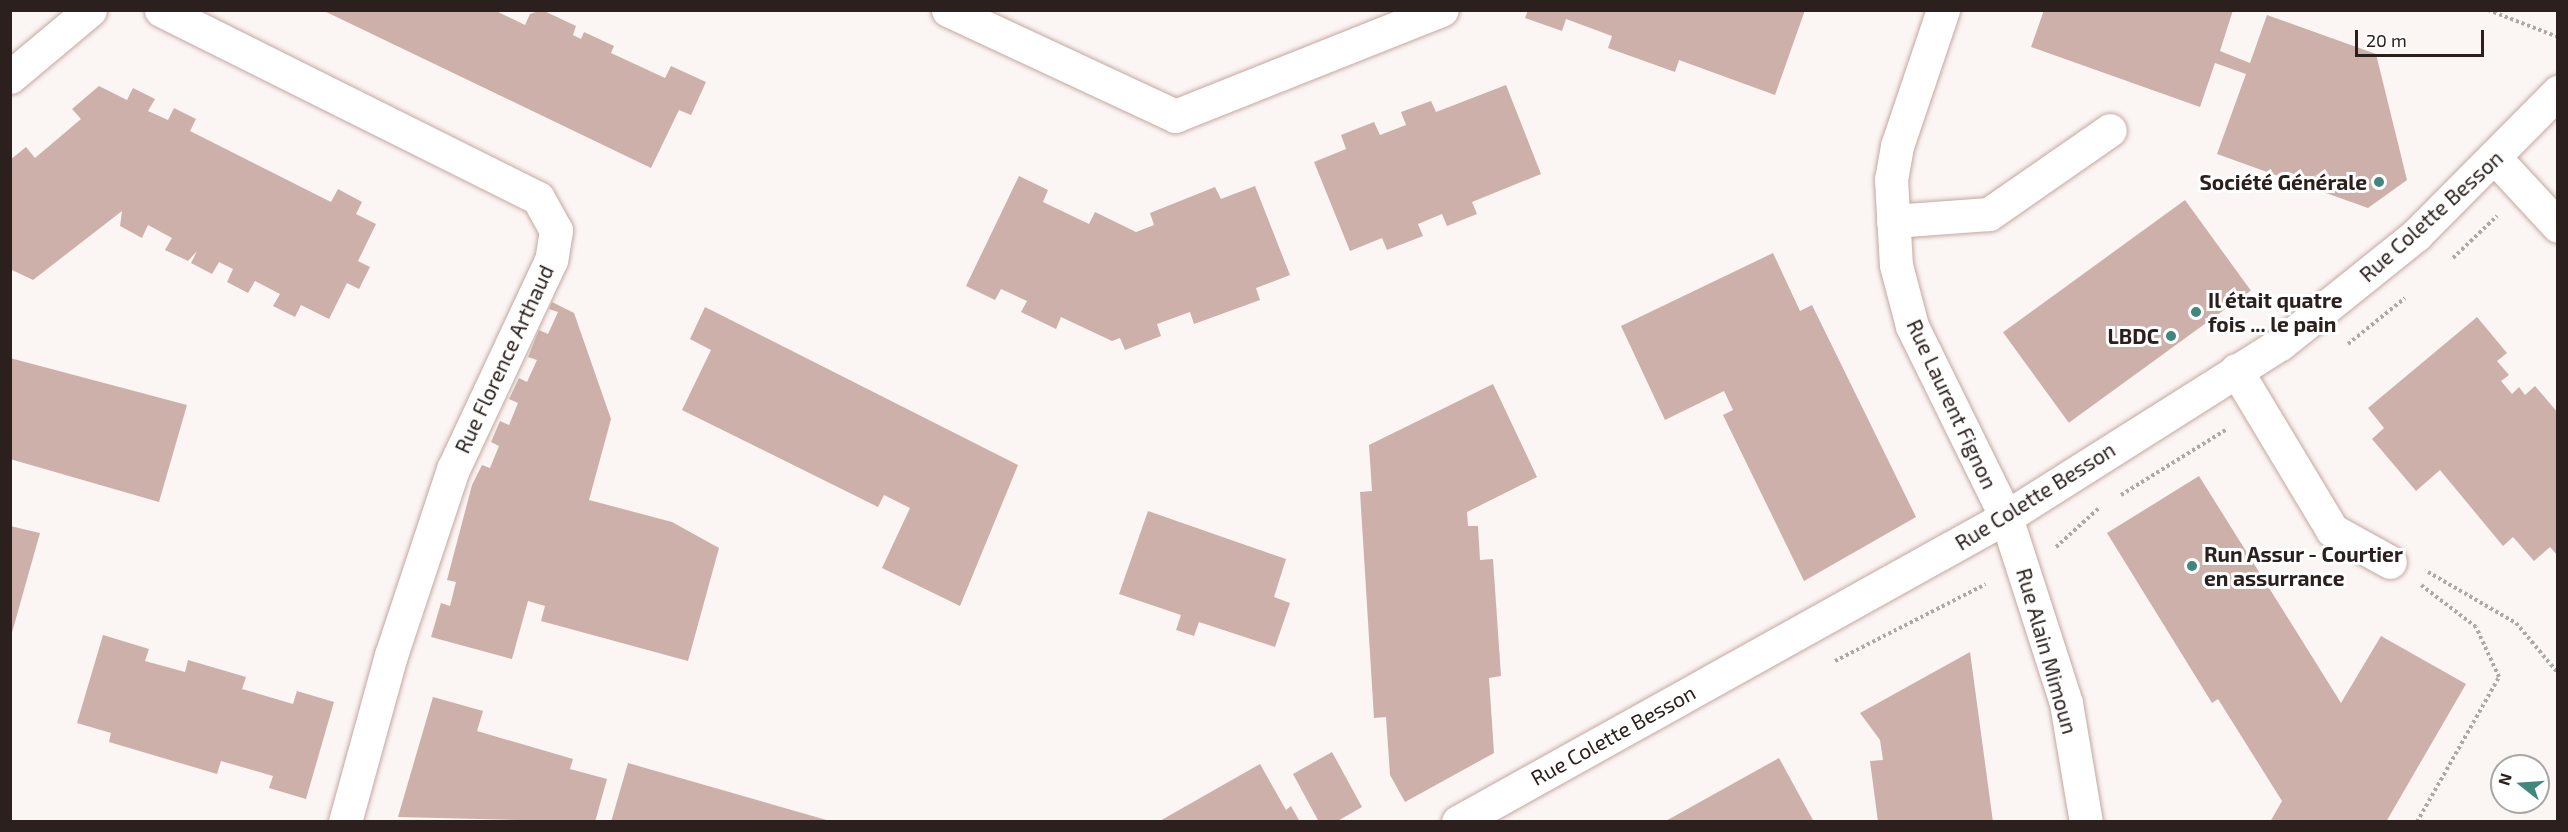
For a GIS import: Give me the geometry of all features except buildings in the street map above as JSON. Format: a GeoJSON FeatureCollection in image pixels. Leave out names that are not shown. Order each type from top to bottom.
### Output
{"type":"FeatureCollection","features":[{"type":"Feature","properties":{"kind":"street"},"geometry":{"type":"LineString","coordinates":[[10,77],[90,10]]}},
{"type":"Feature","properties":{"kind":"street","name":"Rue Florence Arthaud"},"geometry":{"type":"LineString","coordinates":[[161,10],[538,198],[556,230],[551,260],[453,469],[391,655],[345,822]]}},
{"type":"Feature","properties":{"kind":"street"},"geometry":{"type":"LineString","coordinates":[[948,10],[1175,116],[1442,10]]}},
{"type":"Feature","properties":{"kind":"street","name":"Rue Laurent Fignon"},"geometry":{"type":"LineString","coordinates":[[1943,10],[1897,146],[1893,221],[1896,265],[1912,326],[2006,517]]}},
{"type":"Feature","properties":{"kind":"street","name":"Rue Colette Besson"},"geometry":{"type":"LineString","coordinates":[[1458,822],[2006,517],[2280,344],[2416,235],[2496,159],[2558,92]]}},
{"type":"Feature","properties":{"kind":"street"},"geometry":{"type":"LineString","coordinates":[[1893,221],[1989,214],[2110,130]]}},
{"type":"Feature","properties":{"kind":"street"},"geometry":{"type":"LineString","coordinates":[[2496,159],[2558,226]]}},
{"type":"Feature","properties":{"kind":"street"},"geometry":{"type":"LineString","coordinates":[[2236,370],[2332,530],[2390,562]]}},
{"type":"Feature","properties":{"kind":"street","name":"Rue Alain Mimoun"},"geometry":{"type":"LineString","coordinates":[[2006,517],[2066,703],[2086,822]]}},
{"type":"Feature","properties":{"kind":"path"},"geometry":{"type":"LineString","coordinates":[[2488,10],[2558,37]]}},
{"type":"Feature","properties":{"kind":"path"},"geometry":{"type":"LineString","coordinates":[[2416,822],[2499,677],[2476,627],[2390,562],[2395,552],[2516,623],[2558,673]]}},
{"type":"Feature","properties":{"kind":"place","name":"Société Générale"},"geometry":{"type":"Point","coordinates":[2379,182]}},
{"type":"Feature","properties":{"kind":"place","name":"Il était quatre fois ... le pain"},"geometry":{"type":"Point","coordinates":[2196,312]}},
{"type":"Feature","properties":{"kind":"place","name":"LBDC"},"geometry":{"type":"Point","coordinates":[2171,336]}},
{"type":"Feature","properties":{"kind":"place","name":"Run Assur - Courtier en assurrance"},"geometry":{"type":"Point","coordinates":[2192,566]}}]}
